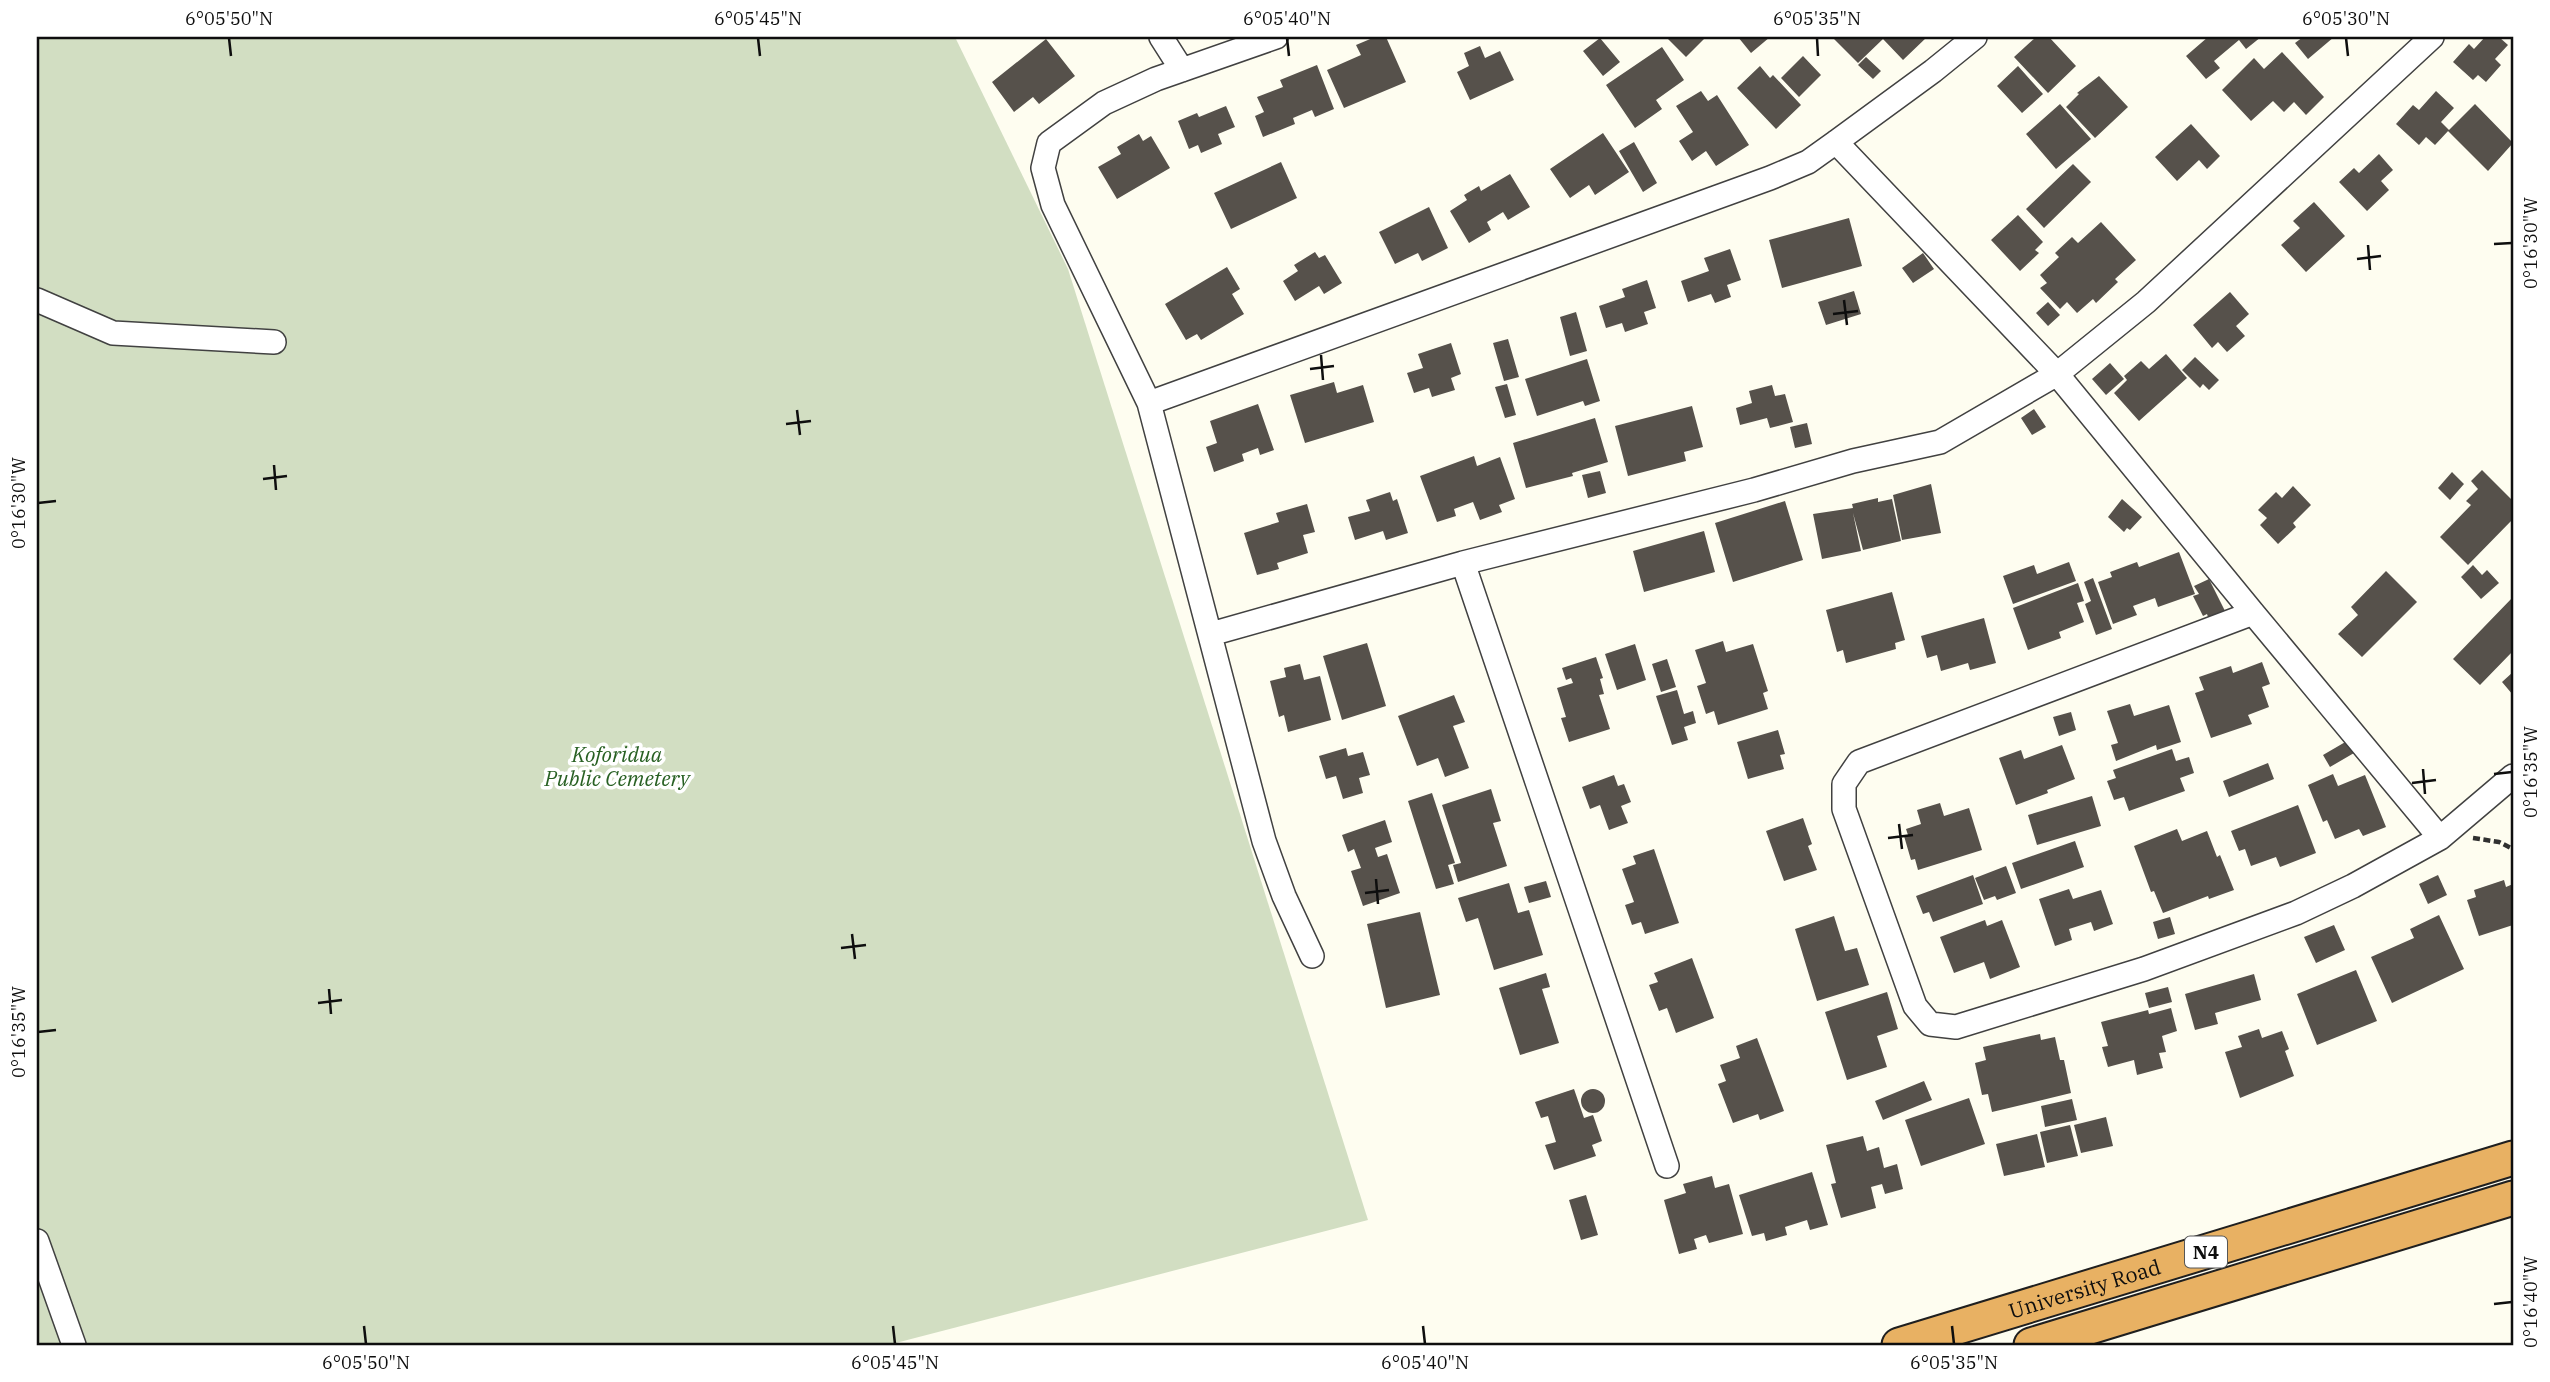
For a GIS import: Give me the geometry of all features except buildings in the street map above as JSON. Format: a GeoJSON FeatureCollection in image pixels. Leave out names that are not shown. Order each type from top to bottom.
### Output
{"type":"FeatureCollection","features":[{"type":"Feature","properties":{"kind":"highway","name":"University Road"},"geometry":{"type":"LineString","coordinates":[[1899,1345],[2513,1158]]}},
{"type":"Feature","properties":{"kind":"highway","name":"University Road"},"geometry":{"type":"LineString","coordinates":[[2031,1345],[2513,1198]]}},
{"type":"Feature","properties":{"kind":"street"},"geometry":{"type":"LineString","coordinates":[[1161,37],[1182,70]]}},
{"type":"Feature","properties":{"kind":"street"},"geometry":{"type":"LineString","coordinates":[[1276,37],[1182,70],[1104,103],[1049,143],[1043,169],[1053,205],[1149,403],[1212,634],[1264,841],[1284,896],[1312,956]]}},
{"type":"Feature","properties":{"kind":"street"},"geometry":{"type":"LineString","coordinates":[[1149,403],[1808,162],[1975,37]]}},
{"type":"Feature","properties":{"kind":"street"},"geometry":{"type":"LineString","coordinates":[[1212,634],[1464,563],[1754,490],[1853,461],[1940,442],[2057,373],[2155,294],[2432,37]]}},
{"type":"Feature","properties":{"kind":"street"},"geometry":{"type":"LineString","coordinates":[[1836,142],[2057,373],[2253,614],[2442,836]]}},
{"type":"Feature","properties":{"kind":"street"},"geometry":{"type":"LineString","coordinates":[[37,300],[113,332],[274,342]]}},
{"type":"Feature","properties":{"kind":"street"},"geometry":{"type":"LineString","coordinates":[[1464,563],[1667,1166]]}},
{"type":"Feature","properties":{"kind":"street"},"geometry":{"type":"LineString","coordinates":[[2253,614],[1859,762],[1844,784],[1844,809],[1915,1006],[1930,1024],[1956,1027],[2144,969],[2296,913],[2353,886],[2442,836],[2513,776]]}},
{"type":"Feature","properties":{"kind":"street"},"geometry":{"type":"LineString","coordinates":[[37,1241],[75,1345]]}},
{"type":"Feature","properties":{"kind":"path"},"geometry":{"type":"LineString","coordinates":[[2442,836],[2499,842],[2513,849]]}},
{"type":"Feature","properties":{"kind":"green space","name":"Koforidua Public Cemetery"},"geometry":{"type":"Polygon","coordinates":[[[37,37],[955,37],[1068,269],[1368,1220],[888,1345],[37,1345],[37,37]]]}}]}
